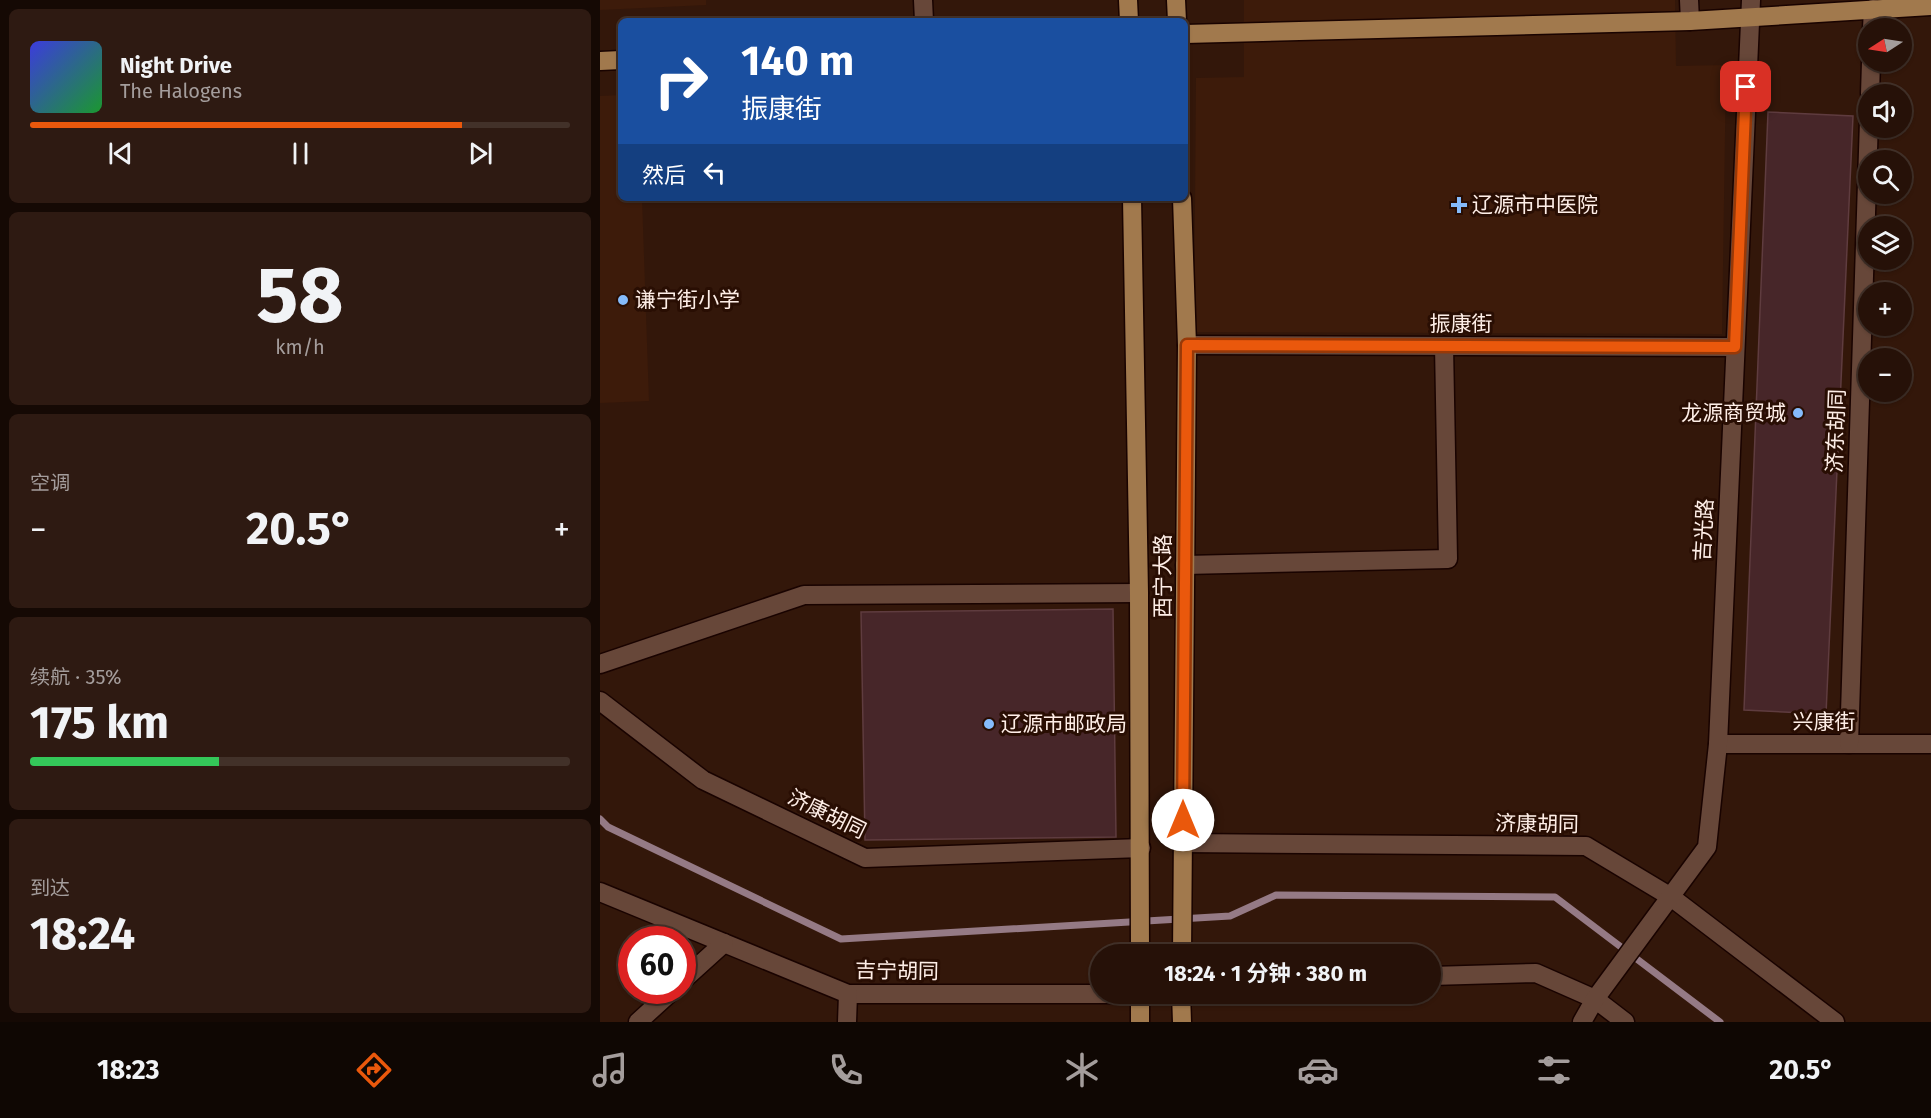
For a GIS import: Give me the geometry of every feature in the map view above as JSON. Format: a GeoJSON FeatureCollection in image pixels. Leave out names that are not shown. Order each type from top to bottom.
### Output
{"type":"FeatureCollection","features":[{"type":"Feature","properties":{"kind":"main road"},"geometry":{"type":"LineString","coordinates":[[1128,0],[1129,18]]}},
{"type":"Feature","properties":{"kind":"main road"},"geometry":{"type":"LineString","coordinates":[[1176,0],[1177,18]]}},
{"type":"Feature","properties":{"kind":"main road"},"geometry":{"type":"LineString","coordinates":[[1188,34],[1690,21],[1750,8],[1873,9],[1931,6]]}},
{"type":"Feature","properties":{"kind":"main road"},"geometry":{"type":"LineString","coordinates":[[600,61],[618,60]]}},
{"type":"Feature","properties":{"kind":"main road","name":"西宁大路"},"geometry":{"type":"LineString","coordinates":[[1132,201],[1141,848],[1140,944]]}},
{"type":"Feature","properties":{"kind":"main road","name":"西宁大路"},"geometry":{"type":"LineString","coordinates":[[1182,201],[1187,345],[1182,944]]}},
{"type":"Feature","properties":{"kind":"main road"},"geometry":{"type":"LineString","coordinates":[[1140,1004],[1140,1022]]}},
{"type":"Feature","properties":{"kind":"main road"},"geometry":{"type":"LineString","coordinates":[[1181,1004],[1182,1022]]}},
{"type":"Feature","properties":{"kind":"street"},"geometry":{"type":"LineString","coordinates":[[923,0],[924,18]]}},
{"type":"Feature","properties":{"kind":"street"},"geometry":{"type":"LineString","coordinates":[[1689,0],[1690,21]]}},
{"type":"Feature","properties":{"kind":"street","name":"吉光路"},"geometry":{"type":"LineString","coordinates":[[1582,1022],[1595,999],[1707,847],[1718,744],[1750,8]]}},
{"type":"Feature","properties":{"kind":"street"},"geometry":{"type":"LineString","coordinates":[[1873,9],[1873,18]]}},
{"type":"Feature","properties":{"kind":"street","name":"济东胡同"},"geometry":{"type":"LineString","coordinates":[[1849,744],[1868,138]]}},
{"type":"Feature","properties":{"kind":"street","name":"振康街"},"geometry":{"type":"LineString","coordinates":[[1187,345],[1735,347]]}},
{"type":"Feature","properties":{"kind":"street"},"geometry":{"type":"LineString","coordinates":[[1185,565],[1448,559],[1444,346]]}},
{"type":"Feature","properties":{"kind":"street"},"geometry":{"type":"LineString","coordinates":[[600,664],[804,595],[1138,593]]}},
{"type":"Feature","properties":{"kind":"street","name":"济康胡同"},"geometry":{"type":"LineString","coordinates":[[600,701],[703,780],[865,858],[1141,848]]}},
{"type":"Feature","properties":{"kind":"street","name":"兴康街"},"geometry":{"type":"LineString","coordinates":[[1718,744],[1931,744]]}},
{"type":"Feature","properties":{"kind":"street","name":"济康胡同"},"geometry":{"type":"LineString","coordinates":[[1183,843],[1586,846],[1671,897],[1835,1022]]}},
{"type":"Feature","properties":{"kind":"street","name":"吉宁胡同"},"geometry":{"type":"LineString","coordinates":[[600,892],[848,994],[1090,994]]}},
{"type":"Feature","properties":{"kind":"street"},"geometry":{"type":"LineString","coordinates":[[696,968],[724,943]]}},
{"type":"Feature","properties":{"kind":"street"},"geometry":{"type":"LineString","coordinates":[[1441,976],[1536,973],[1595,999],[1625,1022]]}},
{"type":"Feature","properties":{"kind":"street"},"geometry":{"type":"LineString","coordinates":[[847,1022],[848,994]]}},
{"type":"Feature","properties":{"kind":"street"},"geometry":{"type":"LineString","coordinates":[[638,1022],[658,1004]]}},
{"type":"Feature","properties":{"kind":"shaded area"},"geometry":{"type":"Polygon","coordinates":[[[600,0],[706,0],[706,5],[600,10],[600,0]]]}},
{"type":"Feature","properties":{"kind":"shaded area","name":"辽源市中医院"},"geometry":{"type":"Polygon","coordinates":[[[1244,0],[1675,0],[1676,66],[1726,65],[1722,334],[1194,332],[1196,78],[1244,77],[1244,0]]]}},
{"type":"Feature","properties":{"kind":"shaded area","name":"谦宁街小学"},"geometry":{"type":"Polygon","coordinates":[[[618,95],[618,201],[642,201],[649,401],[600,403],[600,96],[618,95]]]}},
{"type":"Feature","properties":{"kind":"building","name":"龙源商贸城"},"geometry":{"type":"Polygon","coordinates":[[[1768,112],[1853,116],[1826,714],[1744,710],[1768,112]]]}},
{"type":"Feature","properties":{"kind":"building","name":"辽源市邮政局"},"geometry":{"type":"Polygon","coordinates":[[[1113,609],[1116,837],[865,840],[861,612],[1113,609]]]}},
{"type":"Feature","properties":{"kind":"waterway"},"geometry":{"type":"LineString","coordinates":[[600,819],[608,827],[841,939],[1230,916],[1276,895],[1555,897],[1720,1022]]}},
{"type":"Feature","properties":{"kind":"place","name":"辽源市中医院"},"geometry":{"type":"Point","coordinates":[1459,205]}},
{"type":"Feature","properties":{"kind":"place","name":"谦宁街小学"},"geometry":{"type":"Point","coordinates":[623,300]}},
{"type":"Feature","properties":{"kind":"place","name":"龙源商贸城"},"geometry":{"type":"Point","coordinates":[1798,413]}},
{"type":"Feature","properties":{"kind":"place","name":"辽源市邮政局"},"geometry":{"type":"Point","coordinates":[989,724]}},
{"type":"Feature","properties":{"kind":"route"},"geometry":{"type":"LineString","coordinates":[[1183,820],[1187,345],[1735,347],[1746,87]]}}]}
